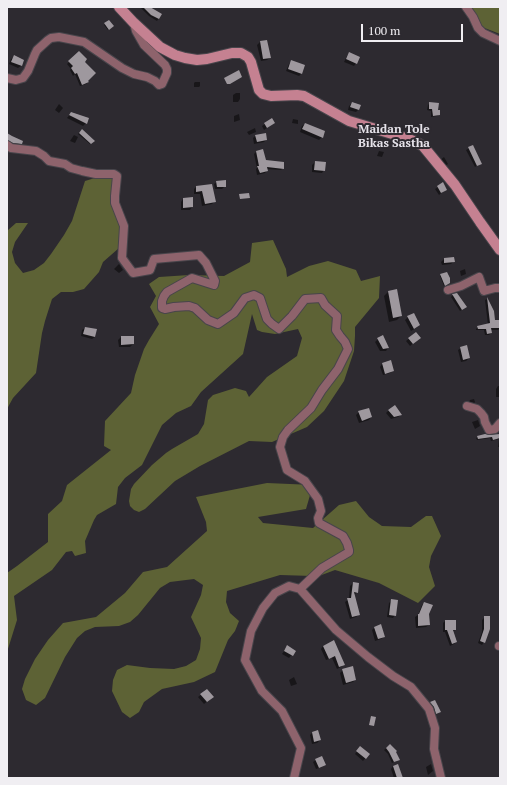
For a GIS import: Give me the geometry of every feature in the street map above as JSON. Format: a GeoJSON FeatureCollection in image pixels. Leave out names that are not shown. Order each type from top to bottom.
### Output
{"type":"FeatureCollection","features":[{"type":"Feature","properties":{"kind":"main road"},"geometry":{"type":"LineString","coordinates":[[119,7],[133,22],[160,46],[175,55],[196,60],[232,53],[241,53],[248,57],[251,62],[259,90],[263,94],[271,96],[304,96],[349,121],[409,139],[423,146],[455,185],[500,250]]}},
{"type":"Feature","properties":{"kind":"street"},"geometry":{"type":"LineString","coordinates":[[466,7],[478,28],[483,33],[500,41]]}},
{"type":"Feature","properties":{"kind":"street"},"geometry":{"type":"LineString","coordinates":[[7,78],[16,80],[23,78],[28,72],[37,50],[51,38],[59,37],[84,42],[122,68],[134,74],[148,77],[159,85],[162,84],[167,69],[162,62],[144,45],[133,22]]}},
{"type":"Feature","properties":{"kind":"street"},"geometry":{"type":"LineString","coordinates":[[7,145],[11,148],[36,151],[49,161],[65,164],[71,168],[96,174],[114,174],[117,176],[114,196],[115,203],[124,226],[122,258],[133,273],[150,270],[154,259],[199,256],[211,273],[215,281],[214,285],[191,278],[167,292],[162,301],[162,308],[165,309],[189,306],[195,308],[208,320],[218,324],[234,313],[244,298],[254,295],[260,298],[267,319],[279,329],[292,316],[305,299],[321,298],[325,305],[337,316],[336,330],[345,342],[348,349],[338,369],[311,408],[288,430],[283,437],[280,447],[287,470],[305,481],[318,499],[321,511],[318,518],[319,523],[343,536],[350,550],[322,568],[300,589]]}},
{"type":"Feature","properties":{"kind":"street"},"geometry":{"type":"LineString","coordinates":[[448,290],[461,286],[479,277],[484,291],[500,288]]}},
{"type":"Feature","properties":{"kind":"street"},"geometry":{"type":"LineString","coordinates":[[468,406],[477,409],[481,413],[489,430],[500,424]]}},
{"type":"Feature","properties":{"kind":"street"},"geometry":{"type":"LineString","coordinates":[[294,778],[301,748],[282,711],[262,691],[245,660],[251,632],[263,608],[275,593],[289,586],[300,589],[336,630],[368,657],[393,676],[411,687],[429,709],[435,728],[434,749],[440,778]]}},
{"type":"Feature","properties":{"kind":"green space"},"geometry":{"type":"Polygon","coordinates":[[[470,7],[500,7],[500,34],[482,27],[470,7]]]}},
{"type":"Feature","properties":{"kind":"green space"},"geometry":{"type":"Polygon","coordinates":[[[109,176],[114,180],[122,226],[119,248],[103,262],[99,272],[84,289],[73,292],[61,292],[52,299],[42,333],[36,373],[13,398],[7,409],[7,231],[16,223],[28,223],[15,242],[12,252],[15,263],[23,273],[34,270],[44,263],[64,235],[72,221],[85,181],[98,177],[109,176]]]}},
{"type":"Feature","properties":{"kind":"green space"},"geometry":{"type":"Polygon","coordinates":[[[273,240],[286,269],[287,277],[309,266],[328,261],[356,270],[361,281],[380,276],[379,298],[355,327],[354,351],[344,381],[324,411],[307,427],[272,442],[249,441],[200,466],[175,481],[145,509],[139,512],[134,510],[130,506],[129,501],[131,489],[134,484],[166,453],[198,434],[204,424],[208,400],[213,395],[235,388],[246,391],[249,397],[267,377],[297,356],[302,338],[298,329],[275,334],[262,332],[257,330],[252,314],[243,354],[201,392],[191,406],[176,413],[162,425],[142,465],[125,478],[118,487],[116,504],[97,515],[94,520],[85,541],[86,553],[75,556],[72,551],[66,552],[52,570],[14,596],[17,620],[7,652],[7,573],[48,542],[48,514],[62,501],[67,485],[111,450],[104,446],[105,421],[131,393],[135,375],[144,349],[159,324],[150,307],[156,296],[149,284],[159,277],[189,275],[224,276],[250,262],[252,243],[273,240]]]}},
{"type":"Feature","properties":{"kind":"green space"},"geometry":{"type":"Polygon","coordinates":[[[267,483],[313,485],[306,509],[258,517],[263,523],[313,528],[339,505],[356,501],[369,517],[382,526],[411,527],[426,516],[432,516],[441,536],[431,556],[429,567],[435,586],[418,603],[379,583],[335,570],[319,576],[280,575],[227,591],[226,602],[230,613],[239,621],[235,631],[228,640],[215,672],[194,682],[162,689],[144,702],[139,712],[130,718],[122,712],[112,691],[113,680],[117,670],[127,665],[174,669],[186,666],[196,660],[200,649],[201,638],[191,617],[201,595],[203,585],[194,579],[170,582],[160,588],[138,615],[130,622],[119,626],[95,627],[85,631],[77,638],[65,657],[45,698],[36,705],[26,700],[22,689],[25,679],[35,659],[48,640],[63,623],[96,617],[125,593],[143,572],[167,567],[207,531],[206,522],[196,497],[267,483]]]}},
{"type":"Feature","properties":{"kind":"building"},"geometry":{"type":"Polygon","coordinates":[[[143,7],[150,7],[162,14],[159,19],[151,15],[143,7]]]}},
{"type":"Feature","properties":{"kind":"building"},"geometry":{"type":"Polygon","coordinates":[[[109,20],[114,26],[109,30],[104,23],[109,20]]]}},
{"type":"Feature","properties":{"kind":"building"},"geometry":{"type":"Polygon","coordinates":[[[267,40],[271,58],[263,59],[260,41],[267,40]]]}},
{"type":"Feature","properties":{"kind":"building"},"geometry":{"type":"Polygon","coordinates":[[[79,51],[87,59],[85,62],[96,73],[88,81],[89,82],[82,85],[77,73],[75,74],[71,68],[73,66],[68,61],[79,51]]]}},
{"type":"Feature","properties":{"kind":"building"},"geometry":{"type":"Polygon","coordinates":[[[349,52],[360,57],[357,64],[346,59],[349,52]]]}},
{"type":"Feature","properties":{"kind":"building"},"geometry":{"type":"Polygon","coordinates":[[[14,55],[24,60],[22,66],[11,62],[14,55]]]}},
{"type":"Feature","properties":{"kind":"building"},"geometry":{"type":"Polygon","coordinates":[[[291,60],[305,65],[302,74],[288,69],[291,60]]]}},
{"type":"Feature","properties":{"kind":"building"},"geometry":{"type":"Polygon","coordinates":[[[239,70],[242,77],[230,84],[227,84],[224,78],[239,70]]]}},
{"type":"Feature","properties":{"kind":"building"},"geometry":{"type":"Polygon","coordinates":[[[352,102],[361,105],[359,110],[350,107],[352,102]]]}},
{"type":"Feature","properties":{"kind":"building"},"geometry":{"type":"Polygon","coordinates":[[[429,102],[439,103],[438,110],[440,110],[440,115],[433,116],[432,109],[429,109],[429,102]]]}},
{"type":"Feature","properties":{"kind":"building"},"geometry":{"type":"Polygon","coordinates":[[[71,112],[89,118],[87,124],[69,115],[71,112]]]}},
{"type":"Feature","properties":{"kind":"building"},"geometry":{"type":"Polygon","coordinates":[[[272,118],[275,123],[267,128],[264,123],[272,118]]]}},
{"type":"Feature","properties":{"kind":"building"},"geometry":{"type":"Polygon","coordinates":[[[305,123],[325,131],[323,138],[302,129],[305,123]]]}},
{"type":"Feature","properties":{"kind":"building"},"geometry":{"type":"Polygon","coordinates":[[[82,129],[95,141],[91,144],[79,133],[82,129]]]}},
{"type":"Feature","properties":{"kind":"building"},"geometry":{"type":"Polygon","coordinates":[[[7,133],[23,141],[22,144],[13,143],[7,140],[7,133]]]}},
{"type":"Feature","properties":{"kind":"building"},"geometry":{"type":"Polygon","coordinates":[[[266,133],[267,140],[257,142],[255,135],[266,133]]]}},
{"type":"Feature","properties":{"kind":"building"},"geometry":{"type":"Polygon","coordinates":[[[473,145],[482,164],[477,166],[468,147],[473,145]]]}},
{"type":"Feature","properties":{"kind":"building"},"geometry":{"type":"Polygon","coordinates":[[[263,149],[266,160],[284,162],[284,169],[267,167],[268,171],[260,173],[257,166],[259,166],[256,151],[263,149]]]}},
{"type":"Feature","properties":{"kind":"building"},"geometry":{"type":"Polygon","coordinates":[[[315,161],[326,162],[325,171],[314,170],[315,161]]]}},
{"type":"Feature","properties":{"kind":"building"},"geometry":{"type":"Polygon","coordinates":[[[226,180],[226,187],[217,187],[216,181],[226,180]]]}},
{"type":"Feature","properties":{"kind":"building"},"geometry":{"type":"Polygon","coordinates":[[[443,182],[447,190],[441,193],[437,186],[443,182]]]}},
{"type":"Feature","properties":{"kind":"building"},"geometry":{"type":"Polygon","coordinates":[[[212,184],[216,202],[205,204],[202,191],[196,192],[196,186],[212,184]]]}},
{"type":"Feature","properties":{"kind":"building"},"geometry":{"type":"Polygon","coordinates":[[[249,193],[250,198],[240,199],[239,194],[249,193]]]}},
{"type":"Feature","properties":{"kind":"building"},"geometry":{"type":"Polygon","coordinates":[[[193,197],[193,207],[183,208],[183,198],[193,197]]]}},
{"type":"Feature","properties":{"kind":"building"},"geometry":{"type":"Polygon","coordinates":[[[454,257],[455,262],[444,263],[444,258],[454,257]]]}},
{"type":"Feature","properties":{"kind":"building"},"geometry":{"type":"Polygon","coordinates":[[[447,272],[450,278],[450,283],[445,286],[440,274],[447,272]]]}},
{"type":"Feature","properties":{"kind":"building"},"geometry":{"type":"Polygon","coordinates":[[[397,289],[402,316],[393,318],[388,291],[397,289]]]}},
{"type":"Feature","properties":{"kind":"building"},"geometry":{"type":"Polygon","coordinates":[[[457,293],[467,307],[462,310],[452,294],[457,293]]]}},
{"type":"Feature","properties":{"kind":"building"},"geometry":{"type":"Polygon","coordinates":[[[487,297],[494,311],[495,320],[500,320],[500,328],[491,328],[492,333],[487,334],[486,329],[478,329],[477,326],[490,323],[487,297]]]}},
{"type":"Feature","properties":{"kind":"building"},"geometry":{"type":"Polygon","coordinates":[[[414,313],[420,325],[414,329],[407,316],[414,313]]]}},
{"type":"Feature","properties":{"kind":"building"},"geometry":{"type":"Polygon","coordinates":[[[85,327],[97,329],[95,337],[83,334],[85,327]]]}},
{"type":"Feature","properties":{"kind":"building"},"geometry":{"type":"Polygon","coordinates":[[[416,332],[421,338],[413,344],[408,338],[416,332]]]}},
{"type":"Feature","properties":{"kind":"building"},"geometry":{"type":"Polygon","coordinates":[[[383,335],[389,348],[383,349],[377,338],[383,335]]]}},
{"type":"Feature","properties":{"kind":"building"},"geometry":{"type":"Polygon","coordinates":[[[121,336],[134,336],[134,344],[121,345],[121,336]]]}},
{"type":"Feature","properties":{"kind":"building"},"geometry":{"type":"Polygon","coordinates":[[[467,345],[470,358],[463,360],[460,347],[467,345]]]}},
{"type":"Feature","properties":{"kind":"building"},"geometry":{"type":"Polygon","coordinates":[[[391,360],[394,371],[385,374],[382,363],[391,360]]]}},
{"type":"Feature","properties":{"kind":"building"},"geometry":{"type":"Polygon","coordinates":[[[395,405],[402,415],[394,417],[388,410],[395,405]]]}},
{"type":"Feature","properties":{"kind":"building"},"geometry":{"type":"Polygon","coordinates":[[[369,408],[372,417],[362,421],[358,411],[369,408]]]}},
{"type":"Feature","properties":{"kind":"building"},"geometry":{"type":"Polygon","coordinates":[[[485,434],[500,434],[500,438],[493,440],[492,437],[478,439],[477,436],[485,434]]]}},
{"type":"Feature","properties":{"kind":"building"},"geometry":{"type":"Polygon","coordinates":[[[353,582],[359,583],[358,593],[354,592],[360,615],[352,617],[347,598],[351,598],[353,582]]]}},
{"type":"Feature","properties":{"kind":"building"},"geometry":{"type":"Polygon","coordinates":[[[391,599],[398,600],[396,616],[389,615],[391,599]]]}},
{"type":"Feature","properties":{"kind":"building"},"geometry":{"type":"Polygon","coordinates":[[[424,602],[433,605],[429,614],[430,625],[418,626],[418,614],[424,602]]]}},
{"type":"Feature","properties":{"kind":"building"},"geometry":{"type":"Polygon","coordinates":[[[484,616],[490,616],[490,629],[485,643],[480,641],[484,629],[484,616]]]}},
{"type":"Feature","properties":{"kind":"building"},"geometry":{"type":"Polygon","coordinates":[[[445,620],[456,620],[456,630],[453,630],[457,642],[452,644],[447,630],[445,630],[445,620]]]}},
{"type":"Feature","properties":{"kind":"building"},"geometry":{"type":"Polygon","coordinates":[[[381,624],[385,637],[378,639],[374,627],[381,624]]]}},
{"type":"Feature","properties":{"kind":"building"},"geometry":{"type":"Polygon","coordinates":[[[334,640],[345,665],[339,667],[335,656],[329,659],[323,646],[334,640]]]}},
{"type":"Feature","properties":{"kind":"building"},"geometry":{"type":"Polygon","coordinates":[[[287,645],[296,651],[293,656],[284,651],[287,645]]]}},
{"type":"Feature","properties":{"kind":"building"},"geometry":{"type":"Polygon","coordinates":[[[353,666],[356,680],[346,683],[342,669],[353,666]]]}},
{"type":"Feature","properties":{"kind":"building"},"geometry":{"type":"Polygon","coordinates":[[[207,689],[214,697],[207,702],[200,694],[207,689]]]}},
{"type":"Feature","properties":{"kind":"building"},"geometry":{"type":"Polygon","coordinates":[[[435,700],[441,712],[436,714],[434,707],[430,702],[435,700]]]}},
{"type":"Feature","properties":{"kind":"building"},"geometry":{"type":"Polygon","coordinates":[[[371,716],[376,717],[374,726],[369,725],[371,716]]]}},
{"type":"Feature","properties":{"kind":"building"},"geometry":{"type":"Polygon","coordinates":[[[318,730],[321,740],[314,742],[312,732],[318,730]]]}},
{"type":"Feature","properties":{"kind":"building"},"geometry":{"type":"Polygon","coordinates":[[[390,744],[397,751],[396,752],[400,760],[394,762],[386,748],[390,744]]]}},
{"type":"Feature","properties":{"kind":"building"},"geometry":{"type":"Polygon","coordinates":[[[360,746],[370,754],[366,759],[356,751],[360,746]]]}},
{"type":"Feature","properties":{"kind":"building"},"geometry":{"type":"Polygon","coordinates":[[[322,756],[326,765],[319,768],[315,759],[322,756]]]}},
{"type":"Feature","properties":{"kind":"building"},"geometry":{"type":"Polygon","coordinates":[[[398,764],[403,778],[397,778],[393,766],[398,764]]]}},
{"type":"Feature","properties":{"kind":"district","name":"Maidan Tole Bikas Sastha"},"geometry":{"type":"Point","coordinates":[394,137]}}]}
